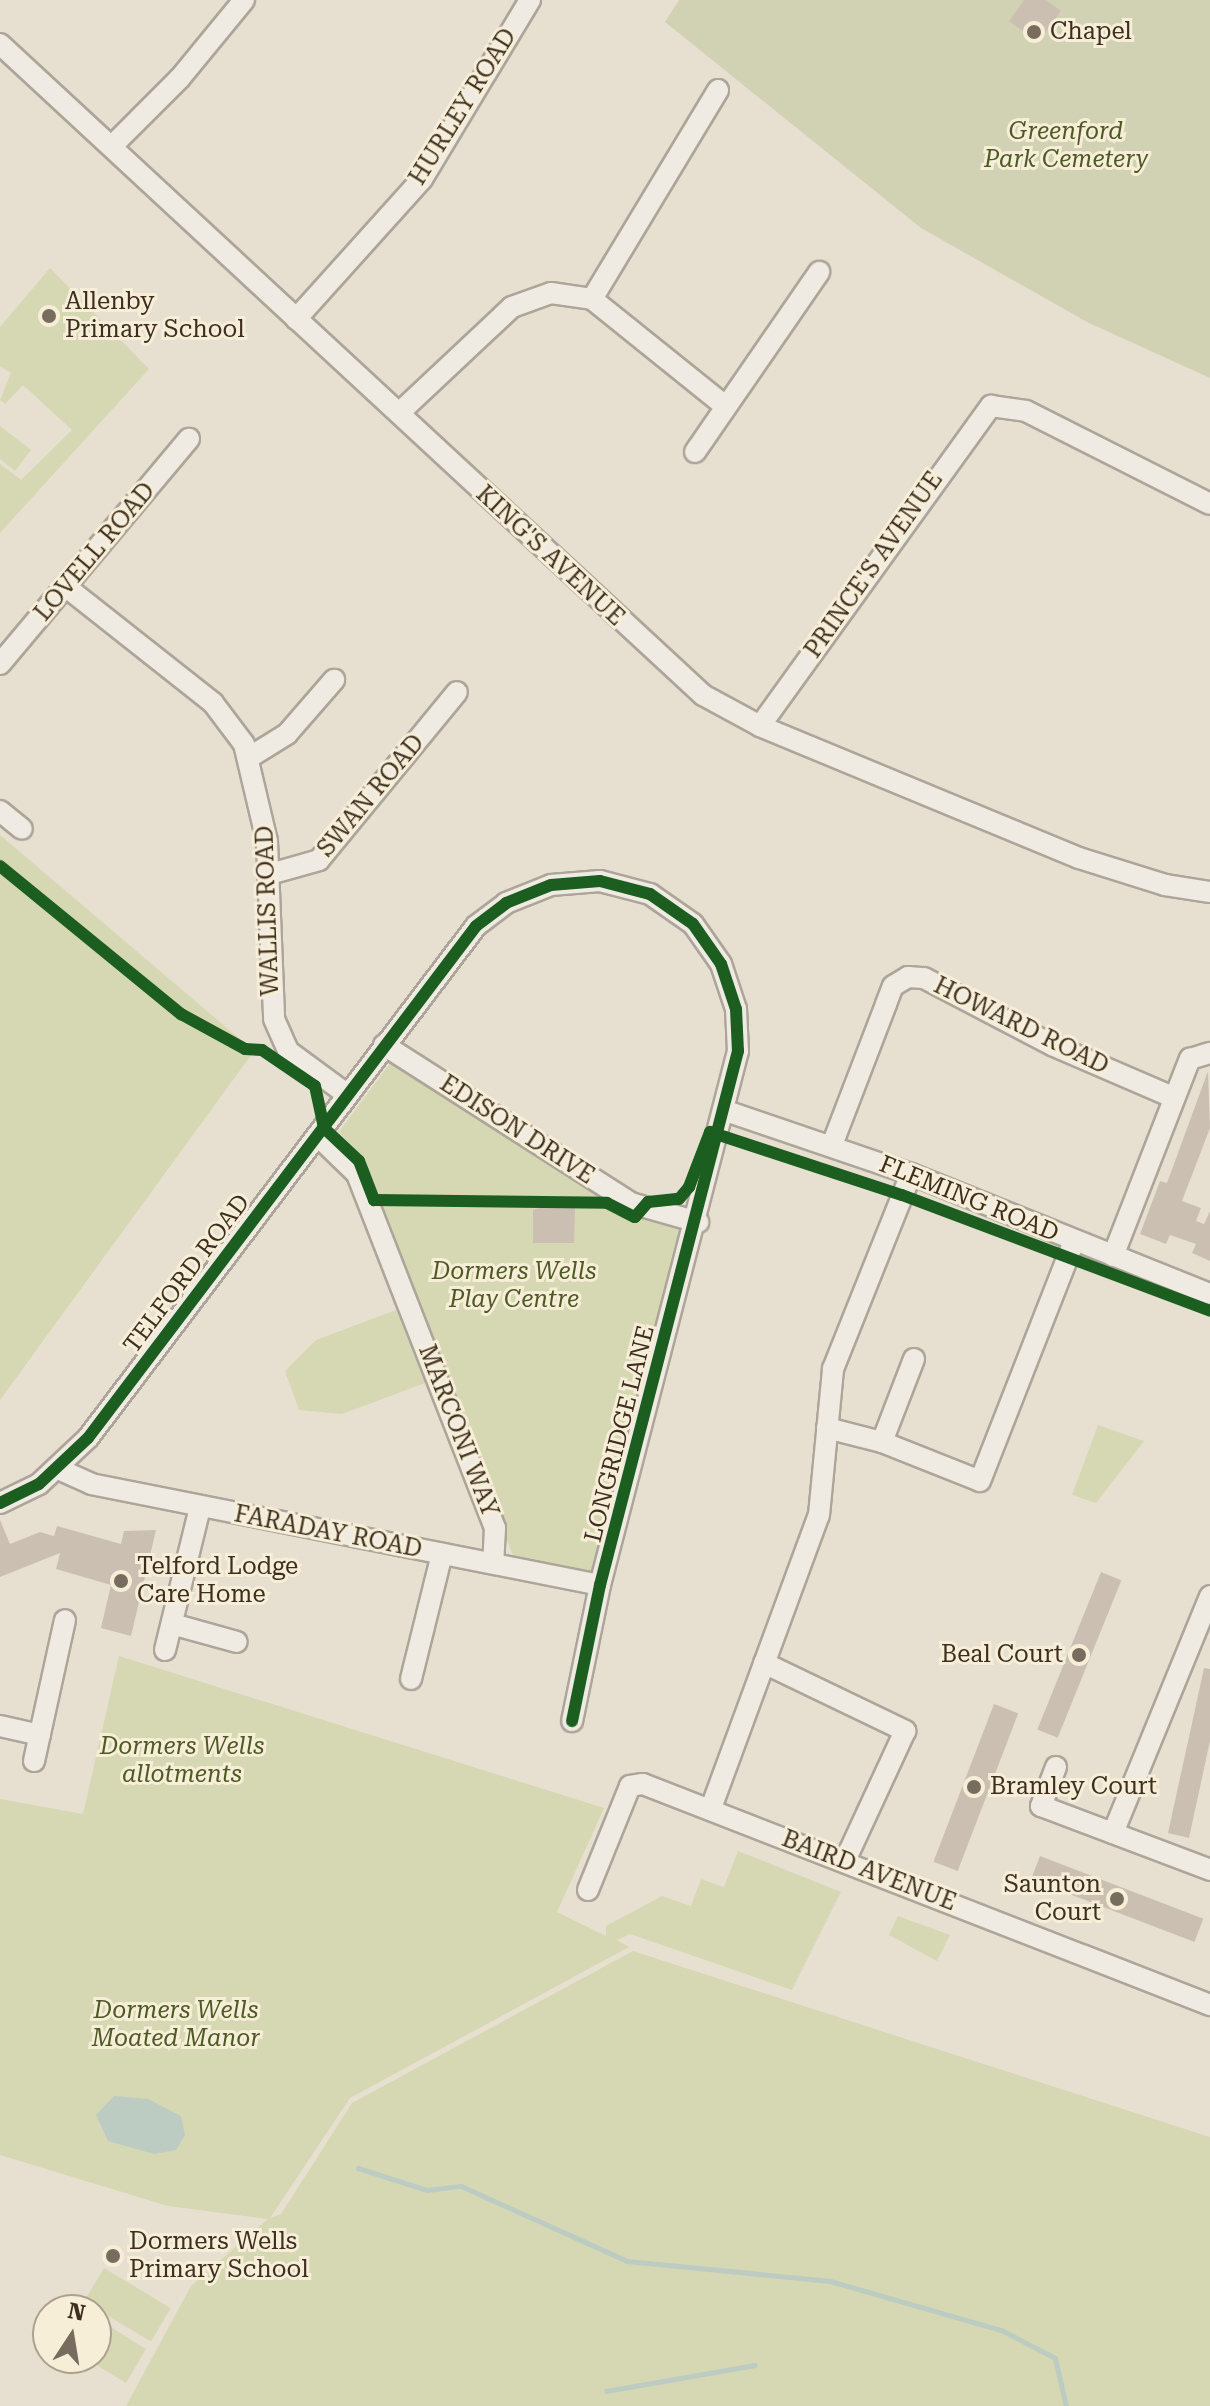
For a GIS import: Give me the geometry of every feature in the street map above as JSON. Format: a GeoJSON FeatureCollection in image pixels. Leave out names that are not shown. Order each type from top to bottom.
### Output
{"type":"FeatureCollection","features":[{"type":"Feature","properties":{"kind":"street"},"geometry":{"type":"LineString","coordinates":[[112,146],[180,78],[244,0]]}},
{"type":"Feature","properties":{"kind":"street","name":"HURLEY ROAD"},"geometry":{"type":"LineString","coordinates":[[296,319],[422,179],[530,0]]}},
{"type":"Feature","properties":{"kind":"street","name":"KING'S AVENUE"},"geometry":{"type":"LineString","coordinates":[[0,44],[658,657],[703,695],[760,726],[1079,858],[1165,885],[1210,892]]}},
{"type":"Feature","properties":{"kind":"street"},"geometry":{"type":"LineString","coordinates":[[592,299],[718,90]]}},
{"type":"Feature","properties":{"kind":"street"},"geometry":{"type":"LineString","coordinates":[[695,452],[819,272]]}},
{"type":"Feature","properties":{"kind":"street"},"geometry":{"type":"LineString","coordinates":[[399,413],[512,307],[551,293],[592,299],[725,406]]}},
{"type":"Feature","properties":{"kind":"street","name":"PRINCE'S AVENUE"},"geometry":{"type":"LineString","coordinates":[[760,726],[991,406],[1026,411],[1210,504]]}},
{"type":"Feature","properties":{"kind":"street","name":"LOVELL ROAD"},"geometry":{"type":"LineString","coordinates":[[0,664],[189,439]]}},
{"type":"Feature","properties":{"kind":"street","name":"WALLIS ROAD"},"geometry":{"type":"LineString","coordinates":[[65,586],[213,703],[250,757],[270,874],[268,983],[278,1031],[288,1051],[348,1095]]}},
{"type":"Feature","properties":{"kind":"street"},"geometry":{"type":"LineString","coordinates":[[250,757],[287,734],[334,680]]}},
{"type":"Feature","properties":{"kind":"street","name":"SWAN ROAD"},"geometry":{"type":"LineString","coordinates":[[270,874],[319,860],[457,692]]}},
{"type":"Feature","properties":{"kind":"street"},"geometry":{"type":"LineString","coordinates":[[0,811],[22,829]]}},
{"type":"Feature","properties":{"kind":"street","name":"TELFORD ROAD"},"geometry":{"type":"LineString","coordinates":[[0,1503],[58,1469],[113,1408],[462,942],[506,903],[551,885],[620,884],[680,912],[703,935],[728,979],[739,1038],[726,1111]]}},
{"type":"Feature","properties":{"kind":"street","name":"HOWARD ROAD"},"geometry":{"type":"LineString","coordinates":[[832,1145],[889,995],[908,977],[924,978],[1052,1045],[1173,1097]]}},
{"type":"Feature","properties":{"kind":"street","name":"EDISON DRIVE"},"geometry":{"type":"LineString","coordinates":[[384,1045],[631,1203],[698,1222]]}},
{"type":"Feature","properties":{"kind":"street"},"geometry":{"type":"LineString","coordinates":[[1113,1256],[1190,1059],[1210,1053]]}},
{"type":"Feature","properties":{"kind":"street","name":"FLEMING ROAD"},"geometry":{"type":"LineString","coordinates":[[726,1111],[911,1174],[1210,1294]]}},
{"type":"Feature","properties":{"kind":"street","name":"LONGRIDGE LANE"},"geometry":{"type":"LineString","coordinates":[[572,1721],[600,1585],[726,1111]]}},
{"type":"Feature","properties":{"kind":"street","name":"MARCONI WAY"},"geometry":{"type":"LineString","coordinates":[[318,1136],[357,1174],[495,1528],[493,1563]]}},
{"type":"Feature","properties":{"kind":"street"},"geometry":{"type":"LineString","coordinates":[[711,1808],[819,1515],[833,1369],[911,1174]]}},
{"type":"Feature","properties":{"kind":"street"},"geometry":{"type":"LineString","coordinates":[[827,1428],[882,1442],[980,1481],[1074,1241]]}},
{"type":"Feature","properties":{"kind":"street"},"geometry":{"type":"LineString","coordinates":[[882,1442],[914,1359]]}},
{"type":"Feature","properties":{"kind":"street","name":"FARADAY ROAD"},"geometry":{"type":"LineString","coordinates":[[58,1469],[91,1484],[600,1585]]}},
{"type":"Feature","properties":{"kind":"street"},"geometry":{"type":"LineString","coordinates":[[165,1650],[200,1507]]}},
{"type":"Feature","properties":{"kind":"street"},"geometry":{"type":"LineString","coordinates":[[411,1679],[442,1554]]}},
{"type":"Feature","properties":{"kind":"street"},"geometry":{"type":"LineString","coordinates":[[1113,1833],[1210,1596]]}},
{"type":"Feature","properties":{"kind":"street"},"geometry":{"type":"LineString","coordinates":[[34,1761],[65,1620]]}},
{"type":"Feature","properties":{"kind":"street"},"geometry":{"type":"LineString","coordinates":[[172,1624],[237,1642]]}},
{"type":"Feature","properties":{"kind":"street"},"geometry":{"type":"LineString","coordinates":[[764,1663],[905,1731],[845,1861]]}},
{"type":"Feature","properties":{"kind":"street"},"geometry":{"type":"LineString","coordinates":[[0,1726],[40,1735]]}},
{"type":"Feature","properties":{"kind":"street"},"geometry":{"type":"LineString","coordinates":[[1056,1767],[1041,1806],[1210,1870]]}},
{"type":"Feature","properties":{"kind":"street","name":"BAIRD AVENUE"},"geometry":{"type":"LineString","coordinates":[[588,1890],[630,1786],[643,1784],[1210,2005]]}},
{"type":"Feature","properties":{"kind":"green space","name":"Greenford Park Cemetery"},"geometry":{"type":"Polygon","coordinates":[[[679,0],[1210,0],[1210,378],[1087,322],[921,228],[665,22],[679,0]]]}},
{"type":"Feature","properties":{"kind":"green space","name":"Allenby Primary School"},"geometry":{"type":"Polygon","coordinates":[[[50,268],[149,369],[0,533],[0,464],[21,480],[72,430],[23,385],[5,404],[0,400],[11,373],[0,366],[0,327],[50,268]]]}},
{"type":"Feature","properties":{"kind":"green space"},"geometry":{"type":"Polygon","coordinates":[[[0,426],[31,450],[15,471],[0,459],[0,426]]]}},
{"type":"Feature","properties":{"kind":"green space"},"geometry":{"type":"Polygon","coordinates":[[[0,835],[254,1051],[0,1400],[0,835]]]}},
{"type":"Feature","properties":{"kind":"green space","name":"Dormers Wells Play Centre"},"geometry":{"type":"Polygon","coordinates":[[[391,1062],[622,1208],[684,1225],[594,1575],[514,1558],[361,1158],[339,1132],[391,1062]]]}},
{"type":"Feature","properties":{"kind":"green space"},"geometry":{"type":"Polygon","coordinates":[[[396,1310],[425,1383],[342,1414],[299,1410],[285,1371],[316,1340],[396,1310]]]}},
{"type":"Feature","properties":{"kind":"green space"},"geometry":{"type":"Polygon","coordinates":[[[1098,1425],[1144,1441],[1096,1503],[1072,1495],[1098,1425]]]}},
{"type":"Feature","properties":{"kind":"green space"},"geometry":{"type":"Polygon","coordinates":[[[119,1656],[604,1808],[557,1912],[606,1936],[606,1926],[662,1896],[691,1906],[701,1879],[724,1887],[738,1851],[841,1892],[792,1990],[630,1934],[617,1940],[629,1947],[350,2098],[270,2218],[281,2214],[352,2103],[633,1951],[1210,2137],[1210,2406],[126,2406],[191,2286],[268,2219],[168,2206],[0,2155],[0,1799],[83,1814],[119,1656]]]}},
{"type":"Feature","properties":{"kind":"green space"},"geometry":{"type":"Polygon","coordinates":[[[898,1916],[950,1935],[937,1961],[889,1935],[898,1916]]]}},
{"type":"Feature","properties":{"kind":"green space"},"geometry":{"type":"Polygon","coordinates":[[[104,2268],[171,2308],[151,2342],[112,2318],[112,2294],[88,2294],[104,2268]]]}},
{"type":"Feature","properties":{"kind":"green space"},"geometry":{"type":"Polygon","coordinates":[[[112,2328],[146,2349],[126,2383],[111,2374],[112,2328]]]}},
{"type":"Feature","properties":{"kind":"shaded area"},"geometry":{"type":"Polygon","coordinates":[[[114,2096],[148,2099],[181,2116],[185,2135],[176,2150],[154,2154],[108,2141],[96,2115],[114,2096]]]}},
{"type":"Feature","properties":{"kind":"building","name":"Chapel"},"geometry":{"type":"Polygon","coordinates":[[[1024,0],[1046,0],[1061,11],[1038,42],[1009,21],[1024,0]]]}},
{"type":"Feature","properties":{"kind":"building"},"geometry":{"type":"Polygon","coordinates":[[[1208,1071],[1210,1128],[1182,1201],[1201,1208],[1196,1221],[1204,1224],[1210,1211],[1210,1261],[1192,1253],[1196,1244],[1170,1235],[1166,1244],[1140,1234],[1160,1181],[1167,1183],[1208,1071]]]}},
{"type":"Feature","properties":{"kind":"building"},"geometry":{"type":"Polygon","coordinates":[[[544,1207],[575,1208],[574,1243],[533,1243],[533,1210],[544,1207]]]}},
{"type":"Feature","properties":{"kind":"building","name":"Telford Lodge Care Home"},"geometry":{"type":"Polygon","coordinates":[[[0,1520],[10,1544],[40,1532],[54,1536],[57,1526],[121,1544],[124,1531],[156,1530],[131,1636],[101,1628],[111,1585],[56,1569],[60,1553],[0,1577],[0,1520]]]}},
{"type":"Feature","properties":{"kind":"building","name":"Beal Court"},"geometry":{"type":"Polygon","coordinates":[[[1101,1572],[1121,1580],[1058,1738],[1037,1730],[1101,1572]]]}},
{"type":"Feature","properties":{"kind":"building"},"geometry":{"type":"Polygon","coordinates":[[[1204,1668],[1210,1669],[1210,1741],[1189,1838],[1168,1833],[1204,1668]]]}},
{"type":"Feature","properties":{"kind":"building","name":"Bramley Court"},"geometry":{"type":"Polygon","coordinates":[[[994,1704],[1018,1713],[958,1871],[933,1862],[994,1704]]]}},
{"type":"Feature","properties":{"kind":"building","name":"Saunton Court"},"geometry":{"type":"Polygon","coordinates":[[[1040,1856],[1203,1919],[1194,1942],[1031,1879],[1040,1856]]]}},
{"type":"Feature","properties":{"kind":"waterway"},"geometry":{"type":"LineString","coordinates":[[358,2168],[427,2190],[461,2186],[627,2261],[830,2281],[1001,2330],[1055,2358],[1066,2406]]}},
{"type":"Feature","properties":{"kind":"waterway"},"geometry":{"type":"LineString","coordinates":[[606,2391],[755,2365]]}},
{"type":"Feature","properties":{"kind":"cycle path"},"geometry":{"type":"LineString","coordinates":[[0,866],[181,1014],[245,1049],[262,1050],[315,1086],[324,1128],[359,1161],[374,1200],[607,1203],[635,1217],[648,1202],[679,1199],[689,1187],[710,1132],[902,1195],[1210,1311]]}},
{"type":"Feature","properties":{"kind":"cycle path"},"geometry":{"type":"LineString","coordinates":[[0,1503],[39,1484],[88,1438],[476,926],[506,903],[551,885],[600,881],[650,894],[693,924],[721,964],[736,1009],[738,1051],[600,1585],[572,1721]]}},
{"type":"Feature","properties":{"kind":"place","name":"Chapel"},"geometry":{"type":"Point","coordinates":[1034,32]}},
{"type":"Feature","properties":{"kind":"place","name":"Allenby Primary School"},"geometry":{"type":"Point","coordinates":[49,316]}},
{"type":"Feature","properties":{"kind":"place","name":"Telford Lodge Care Home"},"geometry":{"type":"Point","coordinates":[121,1581]}},
{"type":"Feature","properties":{"kind":"place","name":"Beal Court"},"geometry":{"type":"Point","coordinates":[1079,1655]}},
{"type":"Feature","properties":{"kind":"place","name":"Bramley Court"},"geometry":{"type":"Point","coordinates":[974,1787]}},
{"type":"Feature","properties":{"kind":"place","name":"Saunton Court"},"geometry":{"type":"Point","coordinates":[1117,1899]}},
{"type":"Feature","properties":{"kind":"place","name":"Dormers Wells Primary School"},"geometry":{"type":"Point","coordinates":[113,2256]}},
{"type":"Feature","properties":{"kind":"park label","name":"Dormers Wells allotments"},"geometry":{"type":"Point","coordinates":[182,1761]}},
{"type":"Feature","properties":{"kind":"park label","name":"Dormers Wells Moated Manor"},"geometry":{"type":"Point","coordinates":[176,2025]}}]}
